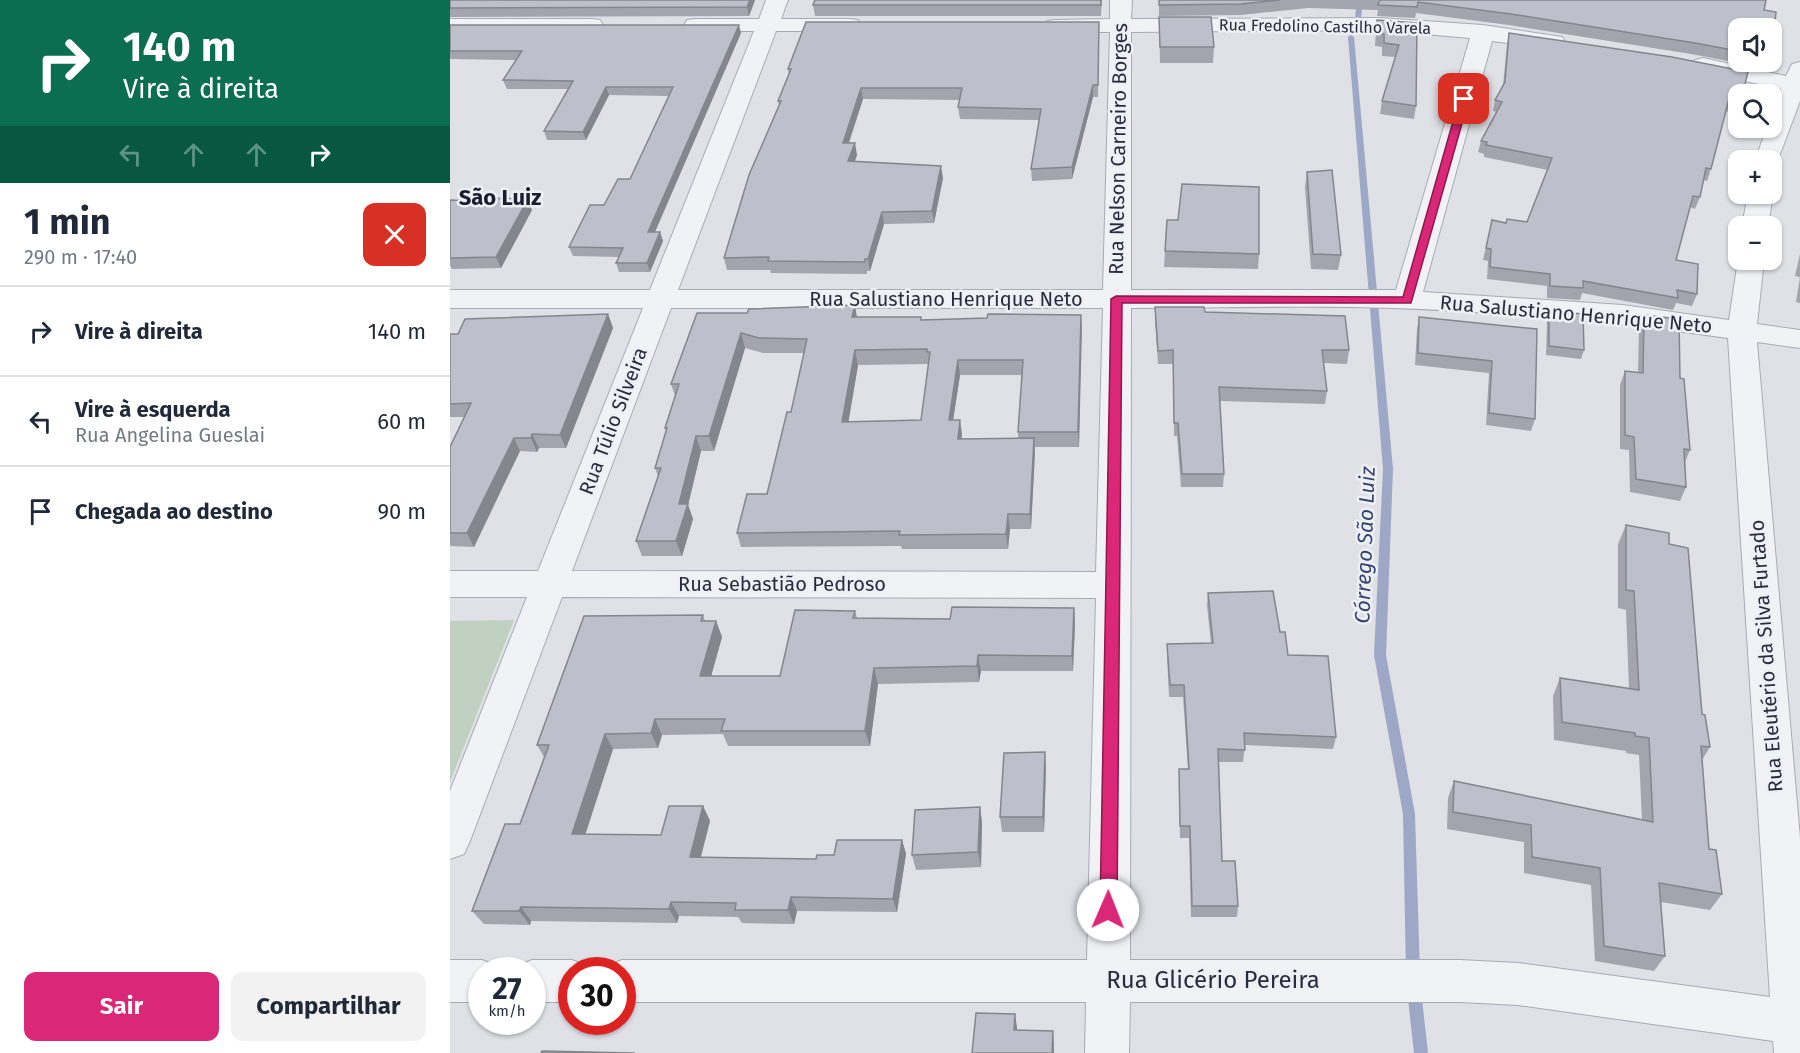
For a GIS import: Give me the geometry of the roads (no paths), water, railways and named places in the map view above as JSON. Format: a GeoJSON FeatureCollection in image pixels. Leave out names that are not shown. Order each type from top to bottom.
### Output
{"type":"FeatureCollection","features":[{"type":"Feature","properties":{"kind":"street"},"geometry":{"type":"LineString","coordinates":[[673,25],[772,13],[873,25]]}},
{"type":"Feature","properties":{"kind":"street","name":"Rua Túlio Silveira"},"geometry":{"type":"LineString","coordinates":[[450,841],[772,13]]}},
{"type":"Feature","properties":{"kind":"street","name":"Rua Fredolino Castilho Varela"},"geometry":{"type":"LineString","coordinates":[[1038,26],[1120,13],[1379,24],[1483,32],[1575,45]]}},
{"type":"Feature","properties":{"kind":"street","name":"Rua Nelson Carneiro Borges"},"geometry":{"type":"LineString","coordinates":[[1107,1053],[1120,13]]}},
{"type":"Feature","properties":{"kind":"street"},"geometry":{"type":"LineString","coordinates":[[450,25],[614,25]]}},
{"type":"Feature","properties":{"kind":"street"},"geometry":{"type":"LineString","coordinates":[[1400,300],[1483,32]]}},
{"type":"Feature","properties":{"kind":"street"},"geometry":{"type":"LineString","coordinates":[[1678,60],[1798,79],[1771,150]]}},
{"type":"Feature","properties":{"kind":"street","name":"Rua Eleutério da Silva Furtado"},"geometry":{"type":"LineString","coordinates":[[1750,270],[1742,329],[1797,1033]]}},
{"type":"Feature","properties":{"kind":"street","name":"Rua Salustiano Henrique Neto"},"geometry":{"type":"LineString","coordinates":[[450,299],[1400,300],[1500,304],[1623,314],[1800,339]]}},
{"type":"Feature","properties":{"kind":"street","name":"Rua Sebastião Pedroso"},"geometry":{"type":"LineString","coordinates":[[450,584],[1113,585]]}},
{"type":"Feature","properties":{"kind":"street","name":"Rua Glicério Pereira"},"geometry":{"type":"LineString","coordinates":[[636,981],[1350,979],[1460,981],[1518,984],[1797,1033]]}},
{"type":"Feature","properties":{"kind":"street"},"geometry":{"type":"LineString","coordinates":[[450,981],[468,981]]}},
{"type":"Feature","properties":{"kind":"waterway","name":"Córrego São Luiz"},"geometry":{"type":"LineString","coordinates":[[1358,18],[1360,0]]}},
{"type":"Feature","properties":{"kind":"waterway","name":"Córrego São Luiz"},"geometry":{"type":"LineString","coordinates":[[1351,37],[1388,469],[1380,655],[1409,814],[1413,974]]}},
{"type":"Feature","properties":{"kind":"waterway","name":"Córrego São Luiz"},"geometry":{"type":"LineString","coordinates":[[1414,990],[1421,1053]]}},
{"type":"Feature","properties":{"kind":"district","name":"São Luiz"},"geometry":{"type":"Point","coordinates":[500,197]}}]}
